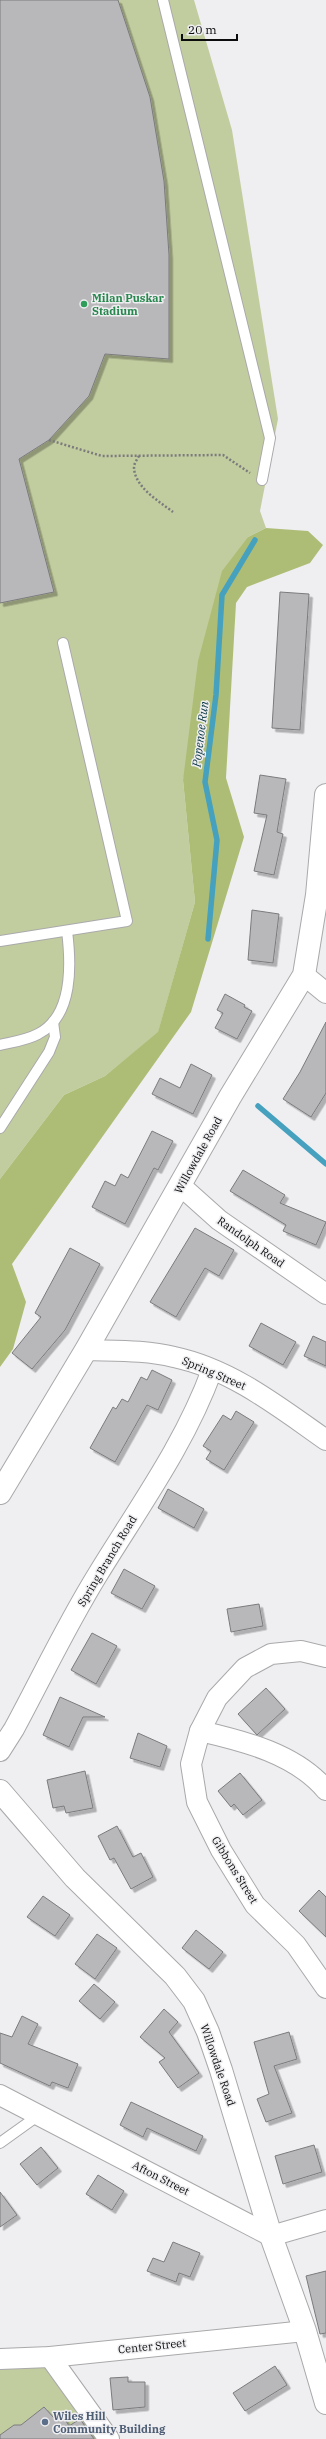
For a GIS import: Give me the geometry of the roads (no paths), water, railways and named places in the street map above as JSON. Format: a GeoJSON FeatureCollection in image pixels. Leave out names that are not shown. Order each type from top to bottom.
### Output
{"type":"FeatureCollection","features":[{"type":"Feature","properties":{"kind":"street","name":"Willowdale Road"},"geometry":{"type":"LineString","coordinates":[[0,1492],[86,1350],[230,1097],[304,975],[317,895],[326,795]]}},
{"type":"Feature","properties":{"kind":"street"},"geometry":{"type":"LineString","coordinates":[[304,975],[326,993]]}},
{"type":"Feature","properties":{"kind":"street","name":"Randolph Road"},"geometry":{"type":"LineString","coordinates":[[180,1186],[219,1220],[326,1294]]}},
{"type":"Feature","properties":{"kind":"street","name":"Spring Street"},"geometry":{"type":"LineString","coordinates":[[86,1350],[137,1351],[175,1357],[212,1370],[266,1397],[326,1440]]}},
{"type":"Feature","properties":{"kind":"street","name":"Spring Branch Road"},"geometry":{"type":"LineString","coordinates":[[0,1751],[14,1729],[97,1575],[167,1465],[201,1402],[212,1370]]}},
{"type":"Feature","properties":{"kind":"street","name":"Gibbons Street"},"geometry":{"type":"LineString","coordinates":[[326,1658],[301,1651],[271,1654],[245,1668],[217,1698],[200,1731],[191,1764],[197,1802],[221,1850],[255,1905],[296,1945],[326,1988]]}},
{"type":"Feature","properties":{"kind":"street"},"geometry":{"type":"LineString","coordinates":[[200,1731],[233,1739],[278,1755],[315,1777],[326,1790]]}},
{"type":"Feature","properties":{"kind":"street","name":"Willowdale Road"},"geometry":{"type":"LineString","coordinates":[[0,1791],[75,1878],[175,1976],[194,2001],[208,2032],[271,2236],[305,2331],[326,2404]]}},
{"type":"Feature","properties":{"kind":"street","name":"Afton Street"},"geometry":{"type":"LineString","coordinates":[[0,2094],[39,2116],[271,2236]]}},
{"type":"Feature","properties":{"kind":"street"},"geometry":{"type":"LineString","coordinates":[[271,2236],[326,2220]]}},
{"type":"Feature","properties":{"kind":"street","name":"Center Street"},"geometry":{"type":"LineString","coordinates":[[0,2359],[50,2357],[305,2331]]}},
{"type":"Feature","properties":{"kind":"street"},"geometry":{"type":"LineString","coordinates":[[50,2357],[109,2439]]}},
{"type":"Feature","properties":{"kind":"lane"},"geometry":{"type":"LineString","coordinates":[[163,0],[270,438],[262,480]]}},
{"type":"Feature","properties":{"kind":"lane"},"geometry":{"type":"LineString","coordinates":[[0,941],[127,921],[63,643]]}},
{"type":"Feature","properties":{"kind":"lane"},"geometry":{"type":"LineString","coordinates":[[0,1045],[39,1034],[53,1022],[61,1008],[67,990],[70,956],[67,930]]}},
{"type":"Feature","properties":{"kind":"lane"},"geometry":{"type":"LineString","coordinates":[[0,1128],[49,1052],[55,1037],[53,1022]]}},
{"type":"Feature","properties":{"kind":"lane"},"geometry":{"type":"LineString","coordinates":[[0,2143],[39,2116]]}},
{"type":"Feature","properties":{"kind":"waterway","name":"Popenoe Run"},"geometry":{"type":"LineString","coordinates":[[208,939],[217,840],[205,782],[216,695],[222,595],[255,540]]}},
{"type":"Feature","properties":{"kind":"waterway","name":"Popenoe Run"},"geometry":{"type":"LineString","coordinates":[[258,1106],[326,1164]]}},
{"type":"Feature","properties":{"kind":"place","name":"Milan Puskar Stadium"},"geometry":{"type":"Point","coordinates":[84,304]}},
{"type":"Feature","properties":{"kind":"place","name":"Wiles Hill Community Building"},"geometry":{"type":"Point","coordinates":[45,2422]}}]}
